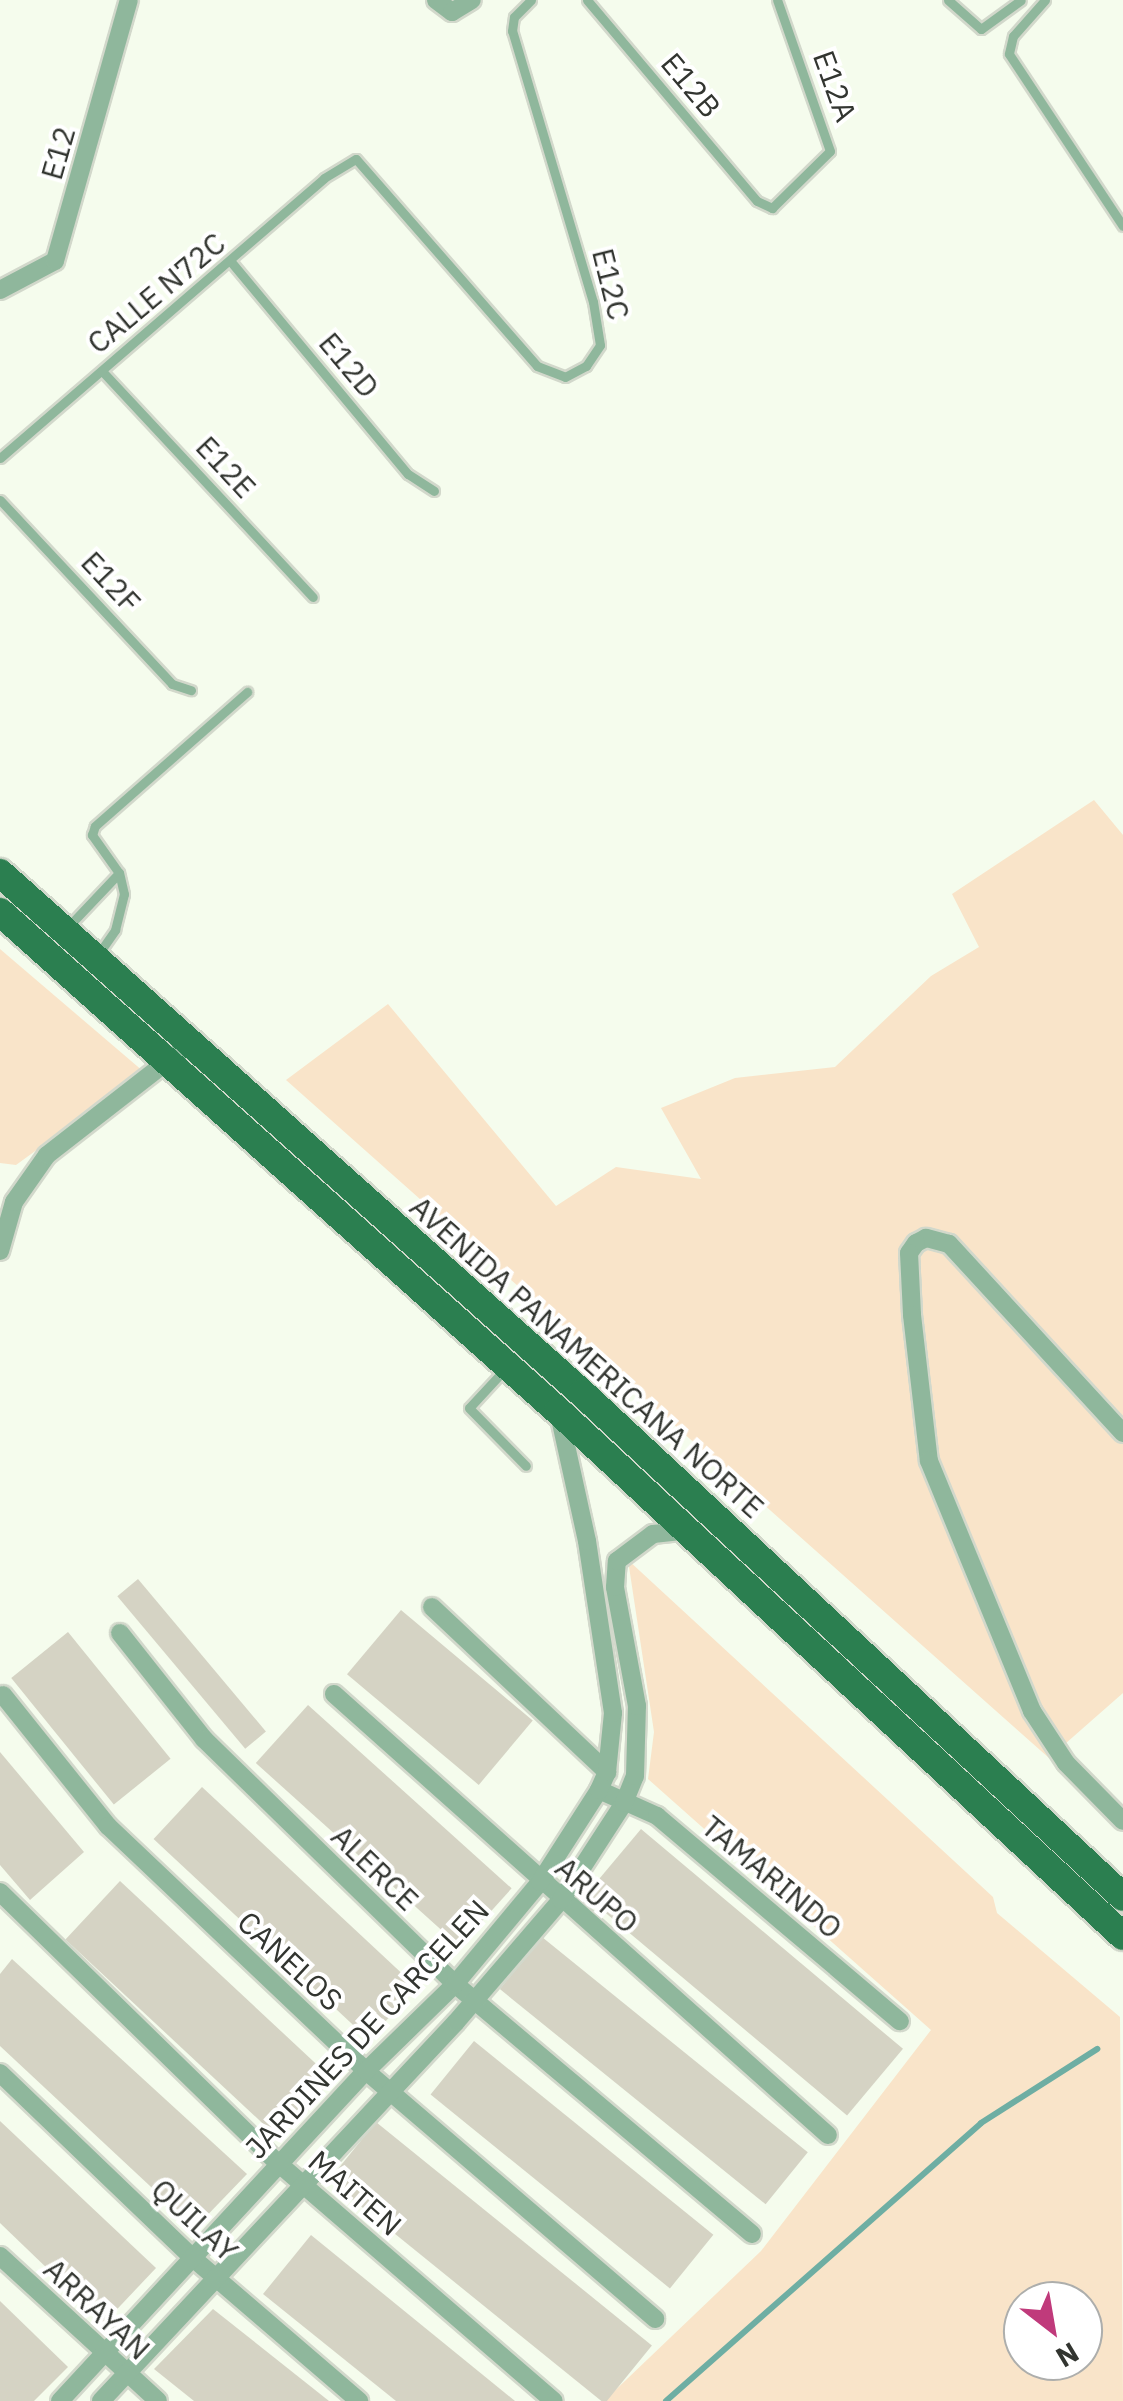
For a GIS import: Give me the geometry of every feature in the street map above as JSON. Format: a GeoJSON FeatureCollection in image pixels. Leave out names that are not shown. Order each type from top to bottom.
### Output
{"type":"FeatureCollection","features":[{"type":"Feature","properties":{"kind":"main road","name":"AVENIDA PANAMERICANA NORTE"},"geometry":{"type":"LineString","coordinates":[[2,873],[582,1393],[1123,1897]]}},
{"type":"Feature","properties":{"kind":"main road","name":"AVENIDA PANAMERICANA NORTE"},"geometry":{"type":"LineString","coordinates":[[0,912],[558,1411],[682,1531],[1123,1936]]}},
{"type":"Feature","properties":{"kind":"street","name":"E12"},"geometry":{"type":"LineString","coordinates":[[0,290],[55,262],[130,0]]}},
{"type":"Feature","properties":{"kind":"street"},"geometry":{"type":"LineString","coordinates":[[436,0],[452,12],[472,0]]}},
{"type":"Feature","properties":{"kind":"street"},"geometry":{"type":"LineString","coordinates":[[0,1251],[14,1202],[47,1155],[190,1043]]}},
{"type":"Feature","properties":{"kind":"street"},"geometry":{"type":"LineString","coordinates":[[1123,1433],[949,1244],[926,1238],[916,1243],[909,1253],[912,1315],[929,1461],[1032,1711],[1066,1762],[1123,1821]]}},
{"type":"Feature","properties":{"kind":"street","name":"JARDINES DE CARCELEN"},"geometry":{"type":"LineString","coordinates":[[60,2401],[278,2163],[455,1984],[540,1882],[599,1790],[608,1772],[612,1713],[587,1541],[558,1411]]}},
{"type":"Feature","properties":{"kind":"street","name":"JARDINES DE CARCELEN"},"geometry":{"type":"LineString","coordinates":[[102,2401],[219,2280],[302,2184],[474,2002],[560,1900],[624,1802],[639,1745],[617,1562],[653,1534],[682,1531]]}},
{"type":"Feature","properties":{"kind":"street"},"geometry":{"type":"LineString","coordinates":[[432,1608],[608,1772]]}},
{"type":"Feature","properties":{"kind":"street","name":"ALERCE"},"geometry":{"type":"LineString","coordinates":[[120,1633],[204,1738],[455,1984],[752,2234]]}},
{"type":"Feature","properties":{"kind":"street","name":"ARUPO"},"geometry":{"type":"LineString","coordinates":[[334,1694],[560,1900],[828,2134]]}},
{"type":"Feature","properties":{"kind":"street","name":"CANELOS"},"geometry":{"type":"LineString","coordinates":[[3,1696],[108,1826],[366,2071],[655,2320]]}},
{"type":"Feature","properties":{"kind":"street","name":"TAMARINDO"},"geometry":{"type":"LineString","coordinates":[[599,1790],[656,1816],[900,2021]]}},
{"type":"Feature","properties":{"kind":"street","name":"MAITEN"},"geometry":{"type":"LineString","coordinates":[[0,1892],[278,2163],[554,2401]]}},
{"type":"Feature","properties":{"kind":"street","name":"QUILAY"},"geometry":{"type":"LineString","coordinates":[[0,2073],[194,2259],[359,2401]]}},
{"type":"Feature","properties":{"kind":"street","name":"ARRAYAN"},"geometry":{"type":"LineString","coordinates":[[0,2256],[104,2356],[158,2401]]}},
{"type":"Feature","properties":{"kind":"lane","name":"E12C"},"geometry":{"type":"LineString","coordinates":[[341,164],[356,159],[370,168],[537,366],[566,377],[586,366],[600,345],[594,302],[512,31],[514,17],[531,0]]}},
{"type":"Feature","properties":{"kind":"lane","name":"E12B"},"geometry":{"type":"LineString","coordinates":[[587,0],[756,201]]}},
{"type":"Feature","properties":{"kind":"lane","name":"E12A"},"geometry":{"type":"LineString","coordinates":[[756,201],[772,208],[782,203],[830,151],[777,0]]}},
{"type":"Feature","properties":{"kind":"lane"},"geometry":{"type":"LineString","coordinates":[[948,0],[969,25],[993,26],[1021,0]]}},
{"type":"Feature","properties":{"kind":"lane"},"geometry":{"type":"LineString","coordinates":[[1045,0],[1014,36],[1010,54],[1123,226]]}},
{"type":"Feature","properties":{"kind":"lane","name":"CALLE N72C"},"geometry":{"type":"LineString","coordinates":[[0,458],[232,263],[341,164]]}},
{"type":"Feature","properties":{"kind":"lane","name":"E12D"},"geometry":{"type":"LineString","coordinates":[[232,263],[408,474],[434,491]]}},
{"type":"Feature","properties":{"kind":"lane","name":"E12E"},"geometry":{"type":"LineString","coordinates":[[102,371],[314,597]]}},
{"type":"Feature","properties":{"kind":"lane","name":"E12F"},"geometry":{"type":"LineString","coordinates":[[0,500],[172,684],[191,690]]}},
{"type":"Feature","properties":{"kind":"lane"},"geometry":{"type":"LineString","coordinates":[[95,958],[122,915],[120,873],[95,842],[95,826],[247,692]]}},
{"type":"Feature","properties":{"kind":"lane"},"geometry":{"type":"LineString","coordinates":[[64,930],[120,873]]}},
{"type":"Feature","properties":{"kind":"lane"},"geometry":{"type":"LineString","coordinates":[[508,1366],[470,1408],[526,1466]]}},
{"type":"Feature","properties":{"kind":"shaded area"},"geometry":{"type":"Polygon","coordinates":[[[1094,800],[1123,835],[1123,1693],[1049,1758],[286,1080],[388,1004],[556,1206],[616,1167],[701,1179],[661,1108],[735,1078],[835,1067],[931,976],[979,947],[952,894],[1094,800]]]}},
{"type":"Feature","properties":{"kind":"shaded area"},"geometry":{"type":"Polygon","coordinates":[[[0,949],[144,1072],[16,1165],[0,1163],[0,949]]]}},
{"type":"Feature","properties":{"kind":"shaded area"},"geometry":{"type":"Polygon","coordinates":[[[628,1560],[993,1897],[997,1913],[1120,2017],[1123,2401],[604,2401],[761,2251],[931,2030],[648,1779],[654,1732],[628,1560]]]}},
{"type":"Feature","properties":{"kind":"building"},"geometry":{"type":"Polygon","coordinates":[[[138,1579],[266,1731],[245,1749],[117,1596],[138,1579]]]}},
{"type":"Feature","properties":{"kind":"building"},"geometry":{"type":"Polygon","coordinates":[[[401,1610],[533,1721],[479,1785],[347,1674],[401,1610]]]}},
{"type":"Feature","properties":{"kind":"building"},"geometry":{"type":"Polygon","coordinates":[[[68,1632],[171,1759],[114,1805],[11,1678],[68,1632]]]}},
{"type":"Feature","properties":{"kind":"building"},"geometry":{"type":"Polygon","coordinates":[[[308,1705],[512,1888],[459,1946],[256,1763],[308,1705]]]}},
{"type":"Feature","properties":{"kind":"building"},"geometry":{"type":"Polygon","coordinates":[[[0,1752],[84,1852],[30,1900],[0,1865],[0,1752]]]}},
{"type":"Feature","properties":{"kind":"building"},"geometry":{"type":"Polygon","coordinates":[[[202,1787],[417,1988],[369,2039],[154,1839],[202,1787]]]}},
{"type":"Feature","properties":{"kind":"building"},"geometry":{"type":"Polygon","coordinates":[[[641,1829],[903,2049],[847,2115],[585,1896],[641,1829]]]}},
{"type":"Feature","properties":{"kind":"building"},"geometry":{"type":"Polygon","coordinates":[[[120,1881],[333,2079],[278,2138],[65,1940],[120,1881]]]}},
{"type":"Feature","properties":{"kind":"building"},"geometry":{"type":"Polygon","coordinates":[[[542,1937],[808,2152],[766,2204],[500,1989],[542,1937]]]}},
{"type":"Feature","properties":{"kind":"building"},"geometry":{"type":"Polygon","coordinates":[[[12,1959],[247,2174],[195,2228],[0,2046],[0,1974],[12,1959]]]}},
{"type":"Feature","properties":{"kind":"building"},"geometry":{"type":"Polygon","coordinates":[[[474,2041],[713,2235],[670,2288],[431,2095],[474,2041]]]}},
{"type":"Feature","properties":{"kind":"building"},"geometry":{"type":"Polygon","coordinates":[[[0,2121],[156,2268],[104,2323],[0,2223],[0,2121]]]}},
{"type":"Feature","properties":{"kind":"building"},"geometry":{"type":"Polygon","coordinates":[[[376,2122],[652,2345],[607,2401],[601,2401],[329,2180],[376,2122]]]}},
{"type":"Feature","properties":{"kind":"building"},"geometry":{"type":"Polygon","coordinates":[[[311,2235],[515,2401],[396,2401],[263,2294],[311,2235]]]}},
{"type":"Feature","properties":{"kind":"building"},"geometry":{"type":"Polygon","coordinates":[[[0,2301],[68,2367],[34,2401],[0,2401],[0,2301]]]}},
{"type":"Feature","properties":{"kind":"building"},"geometry":{"type":"Polygon","coordinates":[[[213,2309],[329,2401],[194,2401],[154,2369],[213,2309]]]}},
{"type":"Feature","properties":{"kind":"waterway"},"geometry":{"type":"LineString","coordinates":[[666,2401],[981,2123],[1097,2049]]}}]}
